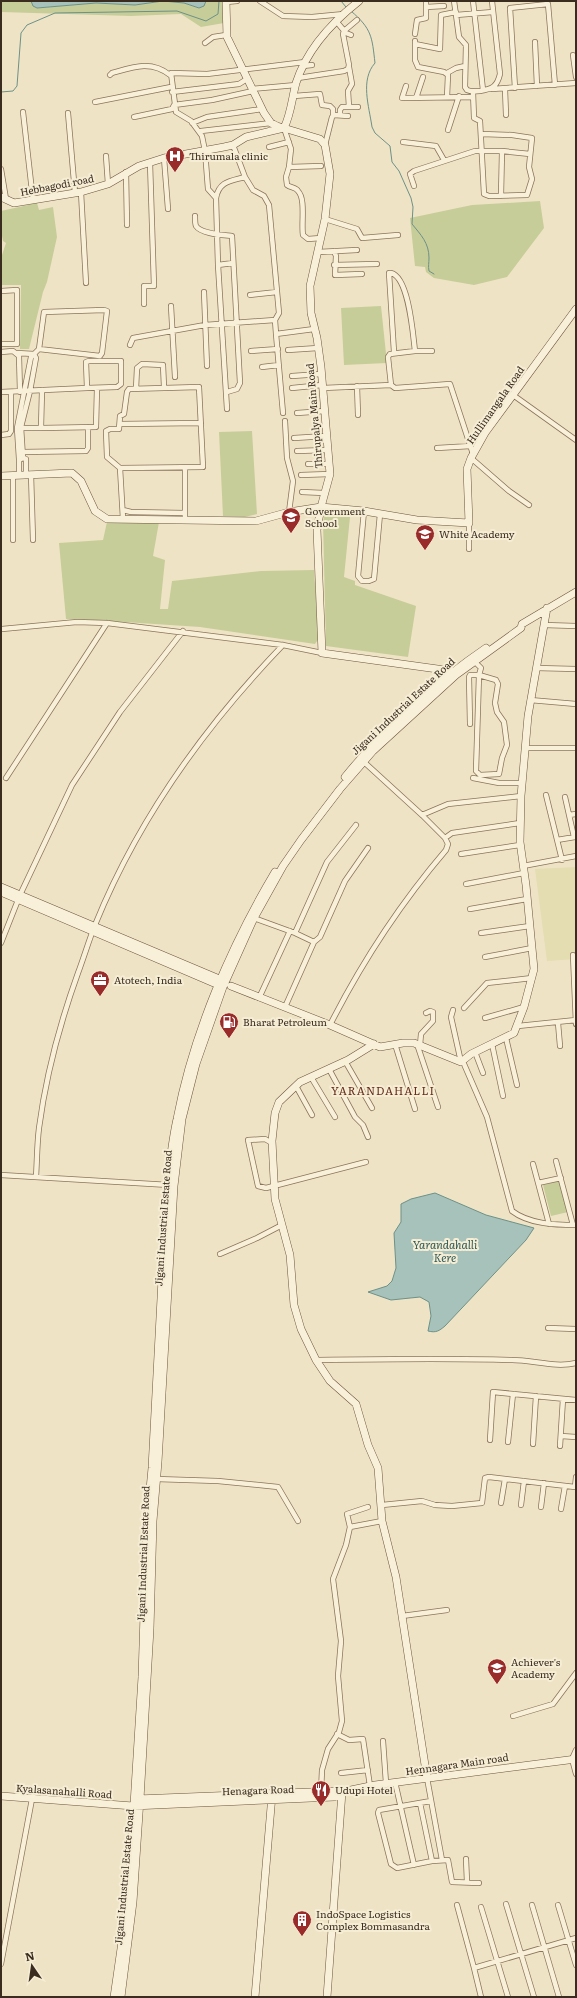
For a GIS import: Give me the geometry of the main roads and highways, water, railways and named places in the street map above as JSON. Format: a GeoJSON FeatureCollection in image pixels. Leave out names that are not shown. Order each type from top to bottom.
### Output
{"type":"FeatureCollection","features":[{"type":"Feature","properties":{"kind":"water"},"geometry":{"type":"Polygon","coordinates":[[[31,1],[163,1],[135,5],[96,3],[37,8],[33,6],[31,1]]]}},
{"type":"Feature","properties":{"kind":"water"},"geometry":{"type":"Polygon","coordinates":[[[163,1],[206,1],[204,6],[199,8],[184,3],[163,1]]]}},
{"type":"Feature","properties":{"kind":"water","name":"Yarandahalli Kere"},"geometry":{"type":"Polygon","coordinates":[[[435,1193],[486,1215],[534,1228],[526,1240],[445,1326],[433,1332],[428,1331],[431,1316],[429,1302],[420,1297],[391,1300],[368,1292],[387,1286],[392,1281],[396,1268],[394,1233],[401,1222],[401,1204],[411,1199],[435,1193]]]}},
{"type":"Feature","properties":{"kind":"waterway"},"geometry":{"type":"LineString","coordinates":[[1,92],[13,91],[17,86],[21,33],[27,25],[55,13],[177,11],[206,21],[218,14],[219,1]]}},
{"type":"Feature","properties":{"kind":"waterway"},"geometry":{"type":"LineString","coordinates":[[341,1],[346,7]]}},
{"type":"Feature","properties":{"kind":"waterway"},"geometry":{"type":"LineString","coordinates":[[351,11],[363,23],[372,40],[375,63],[370,70],[367,85],[372,127],[375,133],[390,146],[392,162],[399,171],[411,198],[413,207],[412,224],[428,248],[429,271],[434,274]]}},
{"type":"Feature","properties":{"kind":"place","name":"Thirumala clinic"},"geometry":{"type":"Point","coordinates":[175,173]}},
{"type":"Feature","properties":{"kind":"place","name":"Government School"},"geometry":{"type":"Point","coordinates":[291,534]}},
{"type":"Feature","properties":{"kind":"place","name":"White Academy"},"geometry":{"type":"Point","coordinates":[425,551]}},
{"type":"Feature","properties":{"kind":"place","name":"Atotech, India"},"geometry":{"type":"Point","coordinates":[100,997]}},
{"type":"Feature","properties":{"kind":"place","name":"Bharat Petroleum"},"geometry":{"type":"Point","coordinates":[229,1039]}},
{"type":"Feature","properties":{"kind":"place","name":"Achiever's Academy"},"geometry":{"type":"Point","coordinates":[497,1685]}},
{"type":"Feature","properties":{"kind":"place","name":"Udupi Hotel"},"geometry":{"type":"Point","coordinates":[321,1807]}},
{"type":"Feature","properties":{"kind":"place","name":"IndoSpace Logistics Complex Bommasandra"},"geometry":{"type":"Point","coordinates":[302,1937]}},
{"type":"Feature","properties":{"kind":"district","name":"YARANDAHALLI"},"geometry":{"type":"Point","coordinates":[383,1091]}}]}
